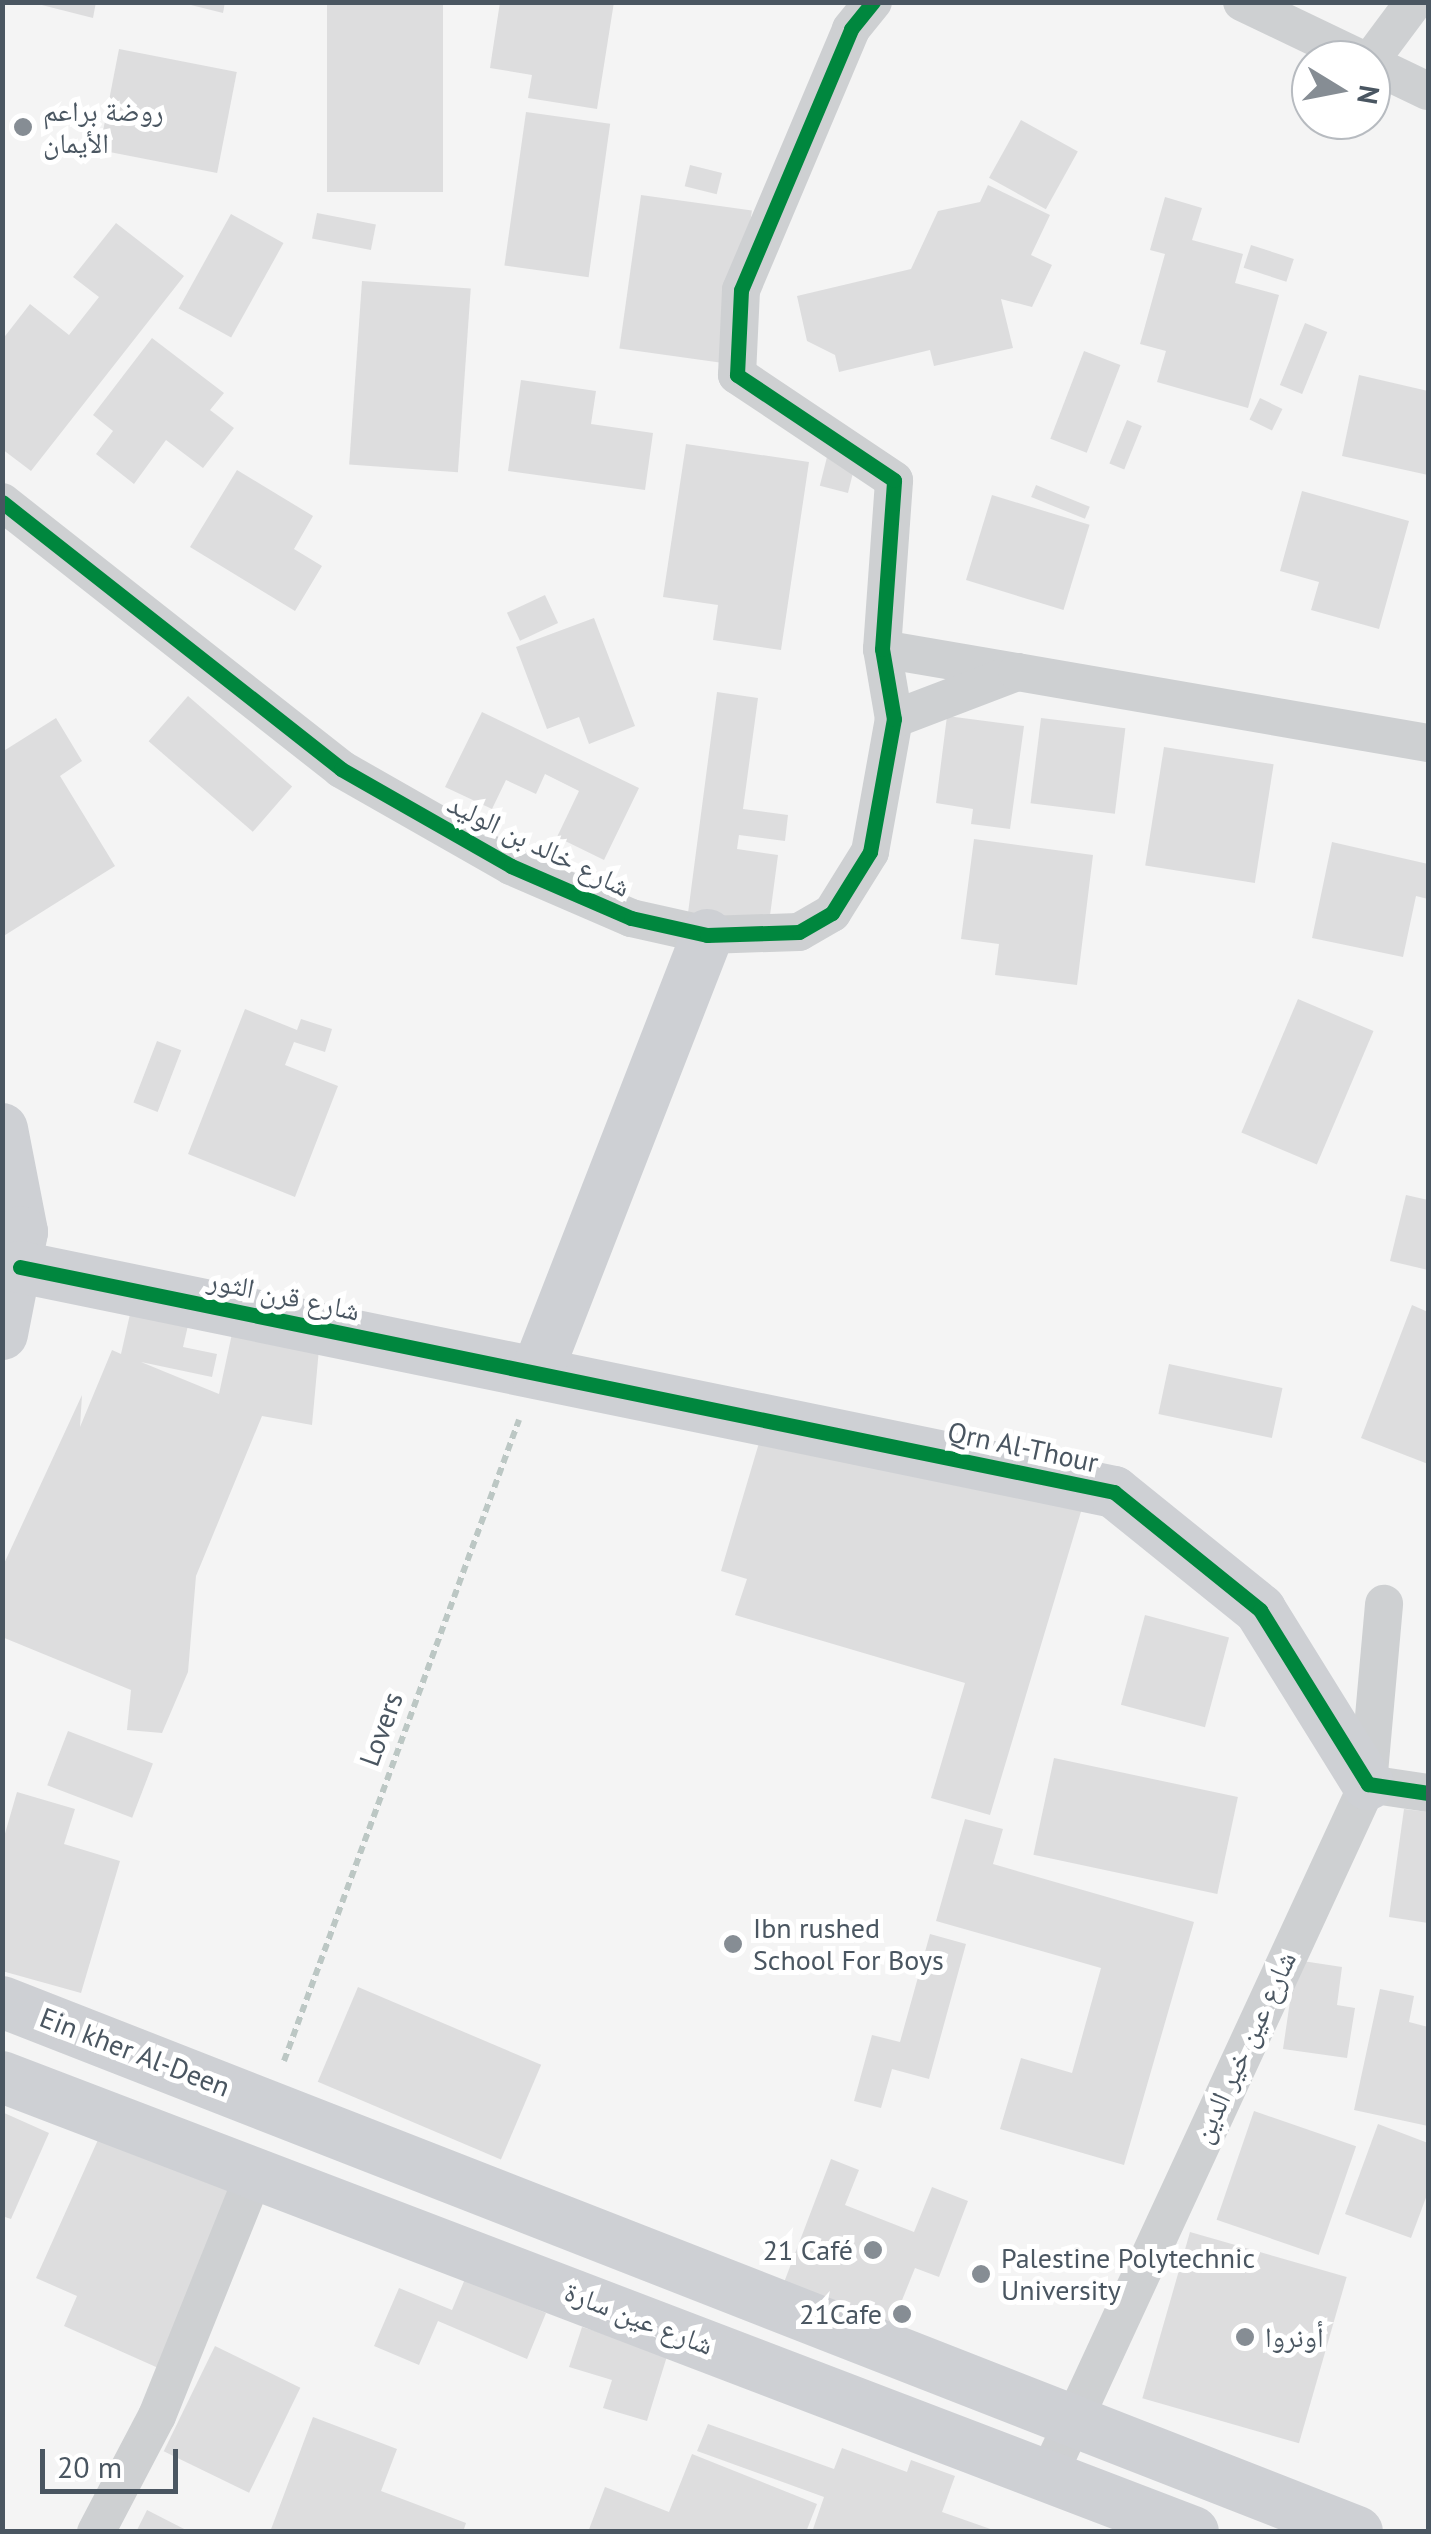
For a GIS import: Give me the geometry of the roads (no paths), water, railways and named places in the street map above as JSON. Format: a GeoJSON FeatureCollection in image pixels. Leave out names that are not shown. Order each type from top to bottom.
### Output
{"type":"FeatureCollection","features":[{"type":"Feature","properties":{"kind":"main road"},"geometry":{"type":"LineString","coordinates":[[537,1372],[707,935]]}},
{"type":"Feature","properties":{"kind":"main road"},"geometry":{"type":"LineString","coordinates":[[2,1129],[20,1192],[20,1267],[2,1334]]}},
{"type":"Feature","properties":{"kind":"main road","name":"شارع قرن الثور"},"geometry":{"type":"LineString","coordinates":[[20,1267],[537,1372]]}},
{"type":"Feature","properties":{"kind":"main road","name":"Qrn Al-Thour"},"geometry":{"type":"LineString","coordinates":[[537,1372],[1114,1492],[1260,1610],[1368,1784]]}},
{"type":"Feature","properties":{"kind":"main road","name":"Ein kher Al-Deen"},"geometry":{"type":"LineString","coordinates":[[2,2002],[268,2102],[1066,2423]]}},
{"type":"Feature","properties":{"kind":"main road","name":"شارع عين سارة"},"geometry":{"type":"LineString","coordinates":[[2,2077],[256,2170],[1193,2532]]}},
{"type":"Feature","properties":{"kind":"main road"},"geometry":{"type":"LineString","coordinates":[[1066,2423],[1356,2532]]}},
{"type":"Feature","properties":{"kind":"street","name":"شارع خالد بن الوليد"},"geometry":{"type":"LineString","coordinates":[[2,502],[341,769],[511,866],[631,918],[707,935],[799,932],[832,912],[870,852],[894,719],[882,649],[894,480],[737,375],[741,290],[851,28],[873,2]]}},
{"type":"Feature","properties":{"kind":"street"},"geometry":{"type":"LineString","coordinates":[[1242,2],[1333,40]]}},
{"type":"Feature","properties":{"kind":"street"},"geometry":{"type":"LineString","coordinates":[[1386,40],[1414,2]]}},
{"type":"Feature","properties":{"kind":"street"},"geometry":{"type":"LineString","coordinates":[[1391,68],[1428,91]]}},
{"type":"Feature","properties":{"kind":"street"},"geometry":{"type":"LineString","coordinates":[[882,649],[1428,744]]}},
{"type":"Feature","properties":{"kind":"street"},"geometry":{"type":"LineString","coordinates":[[894,719],[1017,672]]}},
{"type":"Feature","properties":{"kind":"street","name":"شارع عين خير الدين"},"geometry":{"type":"LineString","coordinates":[[1048,2476],[1066,2423],[1368,1784],[1384,1604]]}},
{"type":"Feature","properties":{"kind":"street"},"geometry":{"type":"LineString","coordinates":[[1368,1784],[1428,1792]]}},
{"type":"Feature","properties":{"kind":"street"},"geometry":{"type":"LineString","coordinates":[[96,2532],[157,2416],[256,2170]]}},
{"type":"Feature","properties":{"kind":"place","name":"روضة براعم الأيمان"},"geometry":{"type":"Point","coordinates":[23,127]}},
{"type":"Feature","properties":{"kind":"place","name":"Ibn rushed School For Boys"},"geometry":{"type":"Point","coordinates":[733,1944]}},
{"type":"Feature","properties":{"kind":"place","name":"21 Café"},"geometry":{"type":"Point","coordinates":[873,2250]}},
{"type":"Feature","properties":{"kind":"place","name":"Palestine Polytechnic University"},"geometry":{"type":"Point","coordinates":[981,2274]}},
{"type":"Feature","properties":{"kind":"place","name":"21Cafe"},"geometry":{"type":"Point","coordinates":[902,2314]}},
{"type":"Feature","properties":{"kind":"place","name":"أونروا"},"geometry":{"type":"Point","coordinates":[1245,2337]}}]}
